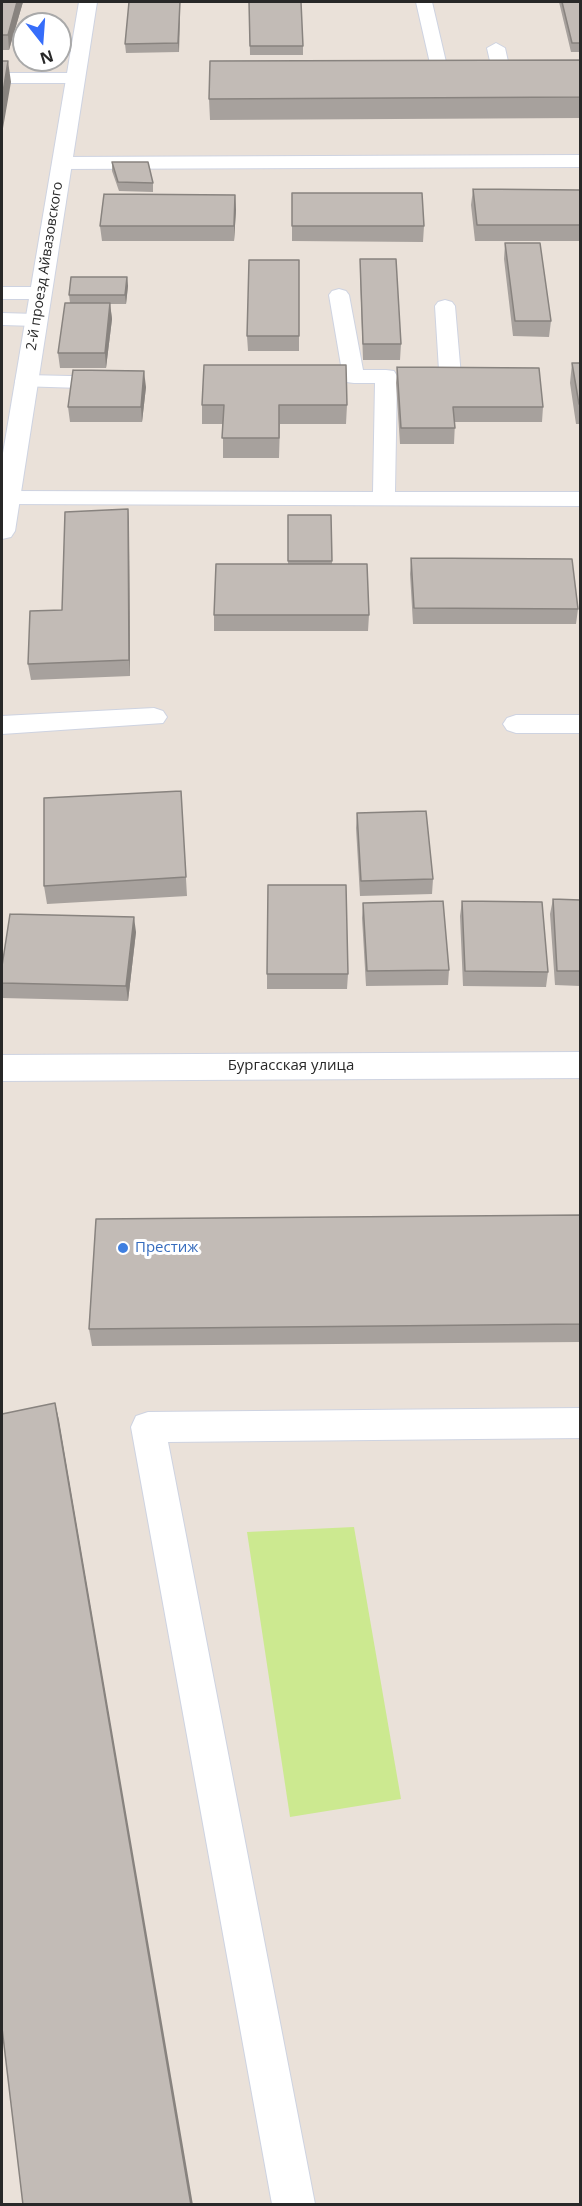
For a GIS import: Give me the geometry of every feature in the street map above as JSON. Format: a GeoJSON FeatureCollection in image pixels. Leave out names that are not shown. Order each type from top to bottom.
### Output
{"type":"FeatureCollection","features":[{"type":"Feature","properties":{"kind":"street","name":"2-й проезд Айвазовского"},"geometry":{"type":"LineString","coordinates":[[2,531],[88,2]]}},
{"type":"Feature","properties":{"kind":"street","name":"Бургасская улица"},"geometry":{"type":"LineString","coordinates":[[2,1068],[580,1065]]}},
{"type":"Feature","properties":{"kind":"lane"},"geometry":{"type":"LineString","coordinates":[[424,2],[438,68],[500,66],[496,48]]}},
{"type":"Feature","properties":{"kind":"lane"},"geometry":{"type":"LineString","coordinates":[[2,78],[75,78]]}},
{"type":"Feature","properties":{"kind":"lane"},"geometry":{"type":"LineString","coordinates":[[61,164],[580,162]]}},
{"type":"Feature","properties":{"kind":"lane"},"geometry":{"type":"LineString","coordinates":[[2,293],[40,293]]}},
{"type":"Feature","properties":{"kind":"lane"},"geometry":{"type":"LineString","coordinates":[[339,294],[354,377],[450,376],[445,306]]}},
{"type":"Feature","properties":{"kind":"lane"},"geometry":{"type":"LineString","coordinates":[[2,319],[36,320]]}},
{"type":"Feature","properties":{"kind":"lane"},"geometry":{"type":"LineString","coordinates":[[384,499],[386,376]]}},
{"type":"Feature","properties":{"kind":"lane"},"geometry":{"type":"LineString","coordinates":[[26,381],[115,383]]}},
{"type":"Feature","properties":{"kind":"lane"},"geometry":{"type":"LineString","coordinates":[[7,498],[580,499]]}},
{"type":"Feature","properties":{"kind":"lane"},"geometry":{"type":"LineString","coordinates":[[2,725],[154,717]]}},
{"type":"Feature","properties":{"kind":"lane"},"geometry":{"type":"LineString","coordinates":[[516,724],[580,724]]}},
{"type":"Feature","properties":{"kind":"lane"},"geometry":{"type":"LineString","coordinates":[[293,2205],[148,1428],[580,1423]]}},
{"type":"Feature","properties":{"kind":"green space"},"geometry":{"type":"Polygon","coordinates":[[[354,1527],[401,1799],[290,1817],[247,1532],[354,1527]]]}},
{"type":"Feature","properties":{"kind":"building"},"geometry":{"type":"Polygon","coordinates":[[[2,2],[17,2],[14,12],[12,12],[8,35],[2,35],[2,2]]]}},
{"type":"Feature","properties":{"kind":"building"},"geometry":{"type":"Polygon","coordinates":[[[129,2],[180,2],[178,43],[125,44],[129,2]]]}},
{"type":"Feature","properties":{"kind":"building"},"geometry":{"type":"Polygon","coordinates":[[[249,2],[301,2],[303,46],[250,46],[249,2]]]}},
{"type":"Feature","properties":{"kind":"building"},"geometry":{"type":"Polygon","coordinates":[[[562,2],[580,2],[580,43],[572,43],[562,2]]]}},
{"type":"Feature","properties":{"kind":"building"},"geometry":{"type":"Polygon","coordinates":[[[580,60],[580,97],[209,99],[210,61],[580,60]]]}},
{"type":"Feature","properties":{"kind":"building"},"geometry":{"type":"Polygon","coordinates":[[[2,61],[8,61],[2,98],[2,61]]]}},
{"type":"Feature","properties":{"kind":"building"},"geometry":{"type":"Polygon","coordinates":[[[112,162],[148,162],[153,183],[118,182],[112,162]]]}},
{"type":"Feature","properties":{"kind":"building"},"geometry":{"type":"Polygon","coordinates":[[[473,189],[580,190],[580,225],[477,225],[473,189]]]}},
{"type":"Feature","properties":{"kind":"building"},"geometry":{"type":"Polygon","coordinates":[[[292,193],[422,193],[424,226],[292,226],[292,193]]]}},
{"type":"Feature","properties":{"kind":"building"},"geometry":{"type":"Polygon","coordinates":[[[104,194],[235,195],[234,226],[100,226],[104,194]]]}},
{"type":"Feature","properties":{"kind":"building"},"geometry":{"type":"Polygon","coordinates":[[[505,243],[540,243],[551,321],[515,321],[505,243]]]}},
{"type":"Feature","properties":{"kind":"building"},"geometry":{"type":"Polygon","coordinates":[[[360,259],[396,259],[401,344],[363,344],[360,259]]]}},
{"type":"Feature","properties":{"kind":"building"},"geometry":{"type":"Polygon","coordinates":[[[249,260],[299,260],[299,336],[247,336],[249,260]]]}},
{"type":"Feature","properties":{"kind":"building"},"geometry":{"type":"Polygon","coordinates":[[[71,277],[127,277],[125,295],[69,295],[71,277]]]}},
{"type":"Feature","properties":{"kind":"building"},"geometry":{"type":"Polygon","coordinates":[[[65,303],[110,303],[105,353],[58,353],[65,303]]]}},
{"type":"Feature","properties":{"kind":"building"},"geometry":{"type":"Polygon","coordinates":[[[572,363],[580,363],[580,404],[579,404],[572,363]]]}},
{"type":"Feature","properties":{"kind":"building"},"geometry":{"type":"Polygon","coordinates":[[[204,365],[346,365],[347,405],[279,405],[279,438],[222,438],[224,405],[202,405],[204,365]]]}},
{"type":"Feature","properties":{"kind":"building"},"geometry":{"type":"Polygon","coordinates":[[[397,367],[539,368],[543,407],[453,407],[455,428],[401,428],[397,367]]]}},
{"type":"Feature","properties":{"kind":"building"},"geometry":{"type":"Polygon","coordinates":[[[73,370],[144,371],[141,407],[68,407],[73,370]]]}},
{"type":"Feature","properties":{"kind":"building"},"geometry":{"type":"Polygon","coordinates":[[[128,509],[129,660],[28,664],[30,611],[62,610],[65,512],[128,509]]]}},
{"type":"Feature","properties":{"kind":"building"},"geometry":{"type":"Polygon","coordinates":[[[288,515],[331,515],[332,561],[288,561],[288,515]]]}},
{"type":"Feature","properties":{"kind":"building"},"geometry":{"type":"Polygon","coordinates":[[[411,558],[572,559],[578,609],[414,608],[411,558]]]}},
{"type":"Feature","properties":{"kind":"building"},"geometry":{"type":"Polygon","coordinates":[[[216,564],[367,564],[369,615],[214,615],[216,564]]]}},
{"type":"Feature","properties":{"kind":"building"},"geometry":{"type":"Polygon","coordinates":[[[181,791],[186,877],[44,886],[44,798],[181,791]]]}},
{"type":"Feature","properties":{"kind":"building"},"geometry":{"type":"Polygon","coordinates":[[[426,811],[433,879],[361,881],[357,813],[426,811]]]}},
{"type":"Feature","properties":{"kind":"building"},"geometry":{"type":"Polygon","coordinates":[[[268,885],[346,885],[348,974],[267,974],[268,885]]]}},
{"type":"Feature","properties":{"kind":"building"},"geometry":{"type":"Polygon","coordinates":[[[553,899],[580,900],[580,971],[557,971],[553,899]]]}},
{"type":"Feature","properties":{"kind":"building"},"geometry":{"type":"Polygon","coordinates":[[[443,901],[449,970],[367,971],[363,903],[443,901]]]}},
{"type":"Feature","properties":{"kind":"building"},"geometry":{"type":"Polygon","coordinates":[[[462,901],[542,902],[548,972],[465,971],[462,901]]]}},
{"type":"Feature","properties":{"kind":"building"},"geometry":{"type":"Polygon","coordinates":[[[10,914],[134,917],[126,986],[2,983],[2,966],[10,914]]]}},
{"type":"Feature","properties":{"kind":"building"},"geometry":{"type":"Polygon","coordinates":[[[580,1215],[580,1324],[89,1329],[96,1219],[580,1215]]]}},
{"type":"Feature","properties":{"kind":"building"},"geometry":{"type":"Polygon","coordinates":[[[55,1403],[191,2205],[23,2205],[2,2028],[2,1414],[55,1403]]]}},
{"type":"Feature","properties":{"kind":"place","name":"Престиж"},"geometry":{"type":"Point","coordinates":[123,1248]}}]}
